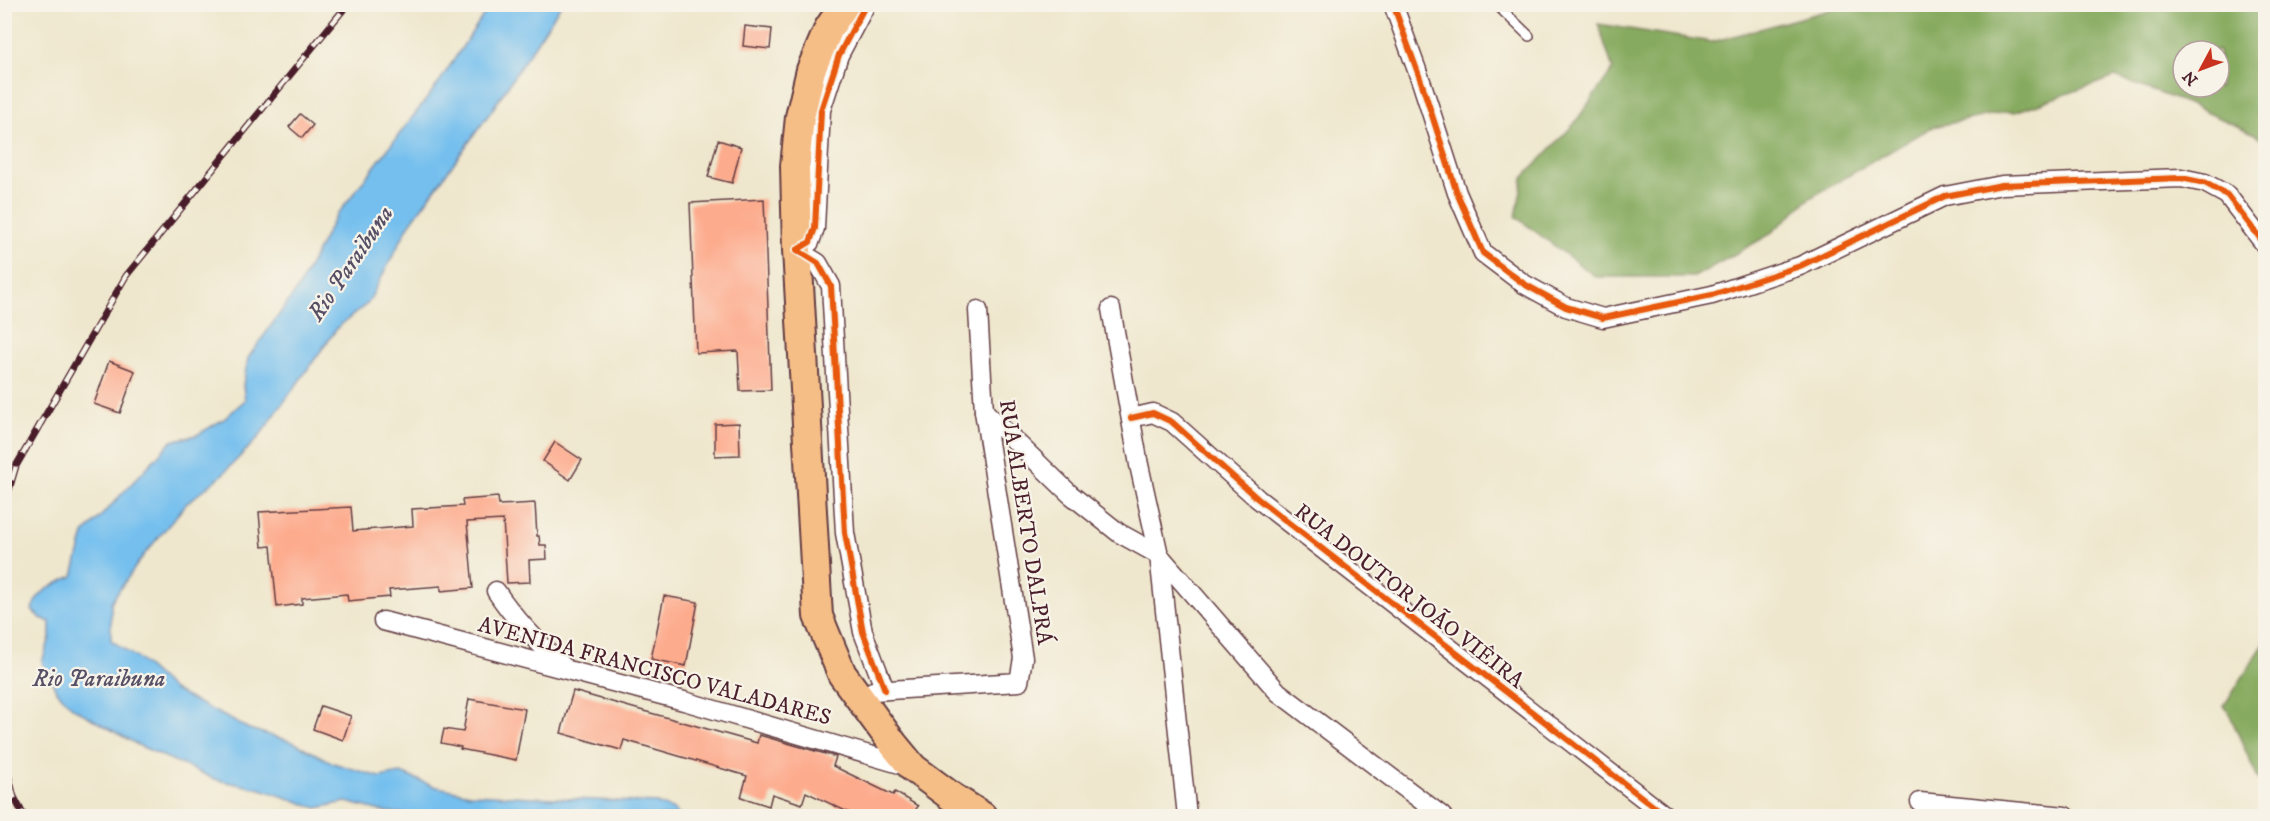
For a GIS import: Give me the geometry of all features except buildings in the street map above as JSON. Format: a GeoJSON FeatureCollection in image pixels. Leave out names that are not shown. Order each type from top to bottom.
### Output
{"type":"FeatureCollection","features":[{"type":"Feature","properties":{"kind":"highway"},"geometry":{"type":"LineString","coordinates":[[845,4],[829,28],[811,70],[800,117],[808,150],[797,250],[818,616],[842,674],[913,768],[982,816]]}},
{"type":"Feature","properties":{"kind":"street"},"geometry":{"type":"LineString","coordinates":[[808,150],[839,55],[866,4]]}},
{"type":"Feature","properties":{"kind":"street"},"geometry":{"type":"LineString","coordinates":[[1393,4],[1422,84],[1457,193],[1483,253],[1524,284],[1566,307],[1603,318],[1712,295],[1800,266],[1945,196],[2002,185],[2181,178],[2205,183],[2227,195],[2265,246]]}},
{"type":"Feature","properties":{"kind":"street"},"geometry":{"type":"LineString","coordinates":[[797,250],[818,263],[831,286],[845,533],[863,632],[885,690]]}},
{"type":"Feature","properties":{"kind":"street"},"geometry":{"type":"LineString","coordinates":[[1111,309],[1159,555],[1185,810],[1188,816]]}},
{"type":"Feature","properties":{"kind":"street","name":"RUA ALBERTO DALPRÁ"},"geometry":{"type":"LineString","coordinates":[[854,692],[1019,682],[1023,658],[984,411],[978,310]]}},
{"type":"Feature","properties":{"kind":"street"},"geometry":{"type":"LineString","coordinates":[[984,411],[1070,494],[1119,533],[1159,555],[1278,692],[1442,816]]}},
{"type":"Feature","properties":{"kind":"street","name":"RUA DOUTOR JOÃO VIÊIRA"},"geometry":{"type":"LineString","coordinates":[[1131,418],[1153,413],[1172,422],[1258,499],[1666,816]]}},
{"type":"Feature","properties":{"kind":"street"},"geometry":{"type":"LineString","coordinates":[[496,591],[536,642],[567,670]]}},
{"type":"Feature","properties":{"kind":"street","name":"AVENIDA FRANCISCO VALADARES"},"geometry":{"type":"LineString","coordinates":[[383,621],[684,701],[913,768]]}},
{"type":"Feature","properties":{"kind":"street"},"geometry":{"type":"LineString","coordinates":[[1920,802],[2065,816]]}},
{"type":"Feature","properties":{"kind":"lane"},"geometry":{"type":"LineString","coordinates":[[1496,4],[1529,36]]}},
{"type":"Feature","properties":{"kind":"green space"},"geometry":{"type":"Polygon","coordinates":[[[1851,4],[2265,5],[2265,143],[2253,133],[2175,99],[2231,99],[2231,39],[2171,39],[2171,98],[2115,77],[2015,112],[1932,127],[1810,198],[1769,235],[1694,277],[1596,277],[1516,217],[1523,178],[1574,124],[1613,69],[1598,24],[1712,42],[1851,4]]]}},
{"type":"Feature","properties":{"kind":"green space"},"geometry":{"type":"Polygon","coordinates":[[[2265,642],[2265,787],[2258,779],[2224,706],[2265,642]]]}},
{"type":"Feature","properties":{"kind":"water","name":"Rio Paraibuna"},"geometry":{"type":"Polygon","coordinates":[[[490,5],[561,5],[492,110],[409,225],[368,303],[338,327],[258,438],[220,477],[187,503],[143,556],[111,602],[111,640],[141,661],[173,690],[249,729],[293,742],[333,763],[380,777],[401,773],[433,786],[470,794],[656,803],[674,810],[680,816],[419,816],[381,811],[346,802],[317,808],[261,789],[217,780],[138,745],[73,708],[56,690],[42,662],[50,638],[50,622],[39,617],[32,610],[38,597],[48,588],[73,576],[84,534],[172,441],[197,435],[224,419],[245,400],[243,385],[248,358],[298,288],[334,219],[438,84],[490,5]]]}},
{"type":"Feature","properties":{"kind":"railway"},"geometry":{"type":"LineString","coordinates":[[4,507],[16,466],[126,276],[348,4]]}},
{"type":"Feature","properties":{"kind":"railway"},"geometry":{"type":"LineString","coordinates":[[4,758],[14,797],[24,816]]}},
{"type":"Feature","properties":{"kind":"cycle path"},"geometry":{"type":"LineString","coordinates":[[866,4],[839,55],[821,110],[815,228],[810,242],[797,250],[818,263],[831,286],[845,533],[863,632],[885,690]]}},
{"type":"Feature","properties":{"kind":"cycle path"},"geometry":{"type":"LineString","coordinates":[[1393,4],[1422,84],[1457,193],[1483,253],[1524,284],[1566,307],[1603,318],[1712,295],[1800,266],[1945,196],[2002,185],[2181,178],[2205,183],[2227,195],[2266,246]]}},
{"type":"Feature","properties":{"kind":"cycle path"},"geometry":{"type":"LineString","coordinates":[[1131,418],[1153,413],[1172,422],[1258,499],[1666,816]]}}]}
